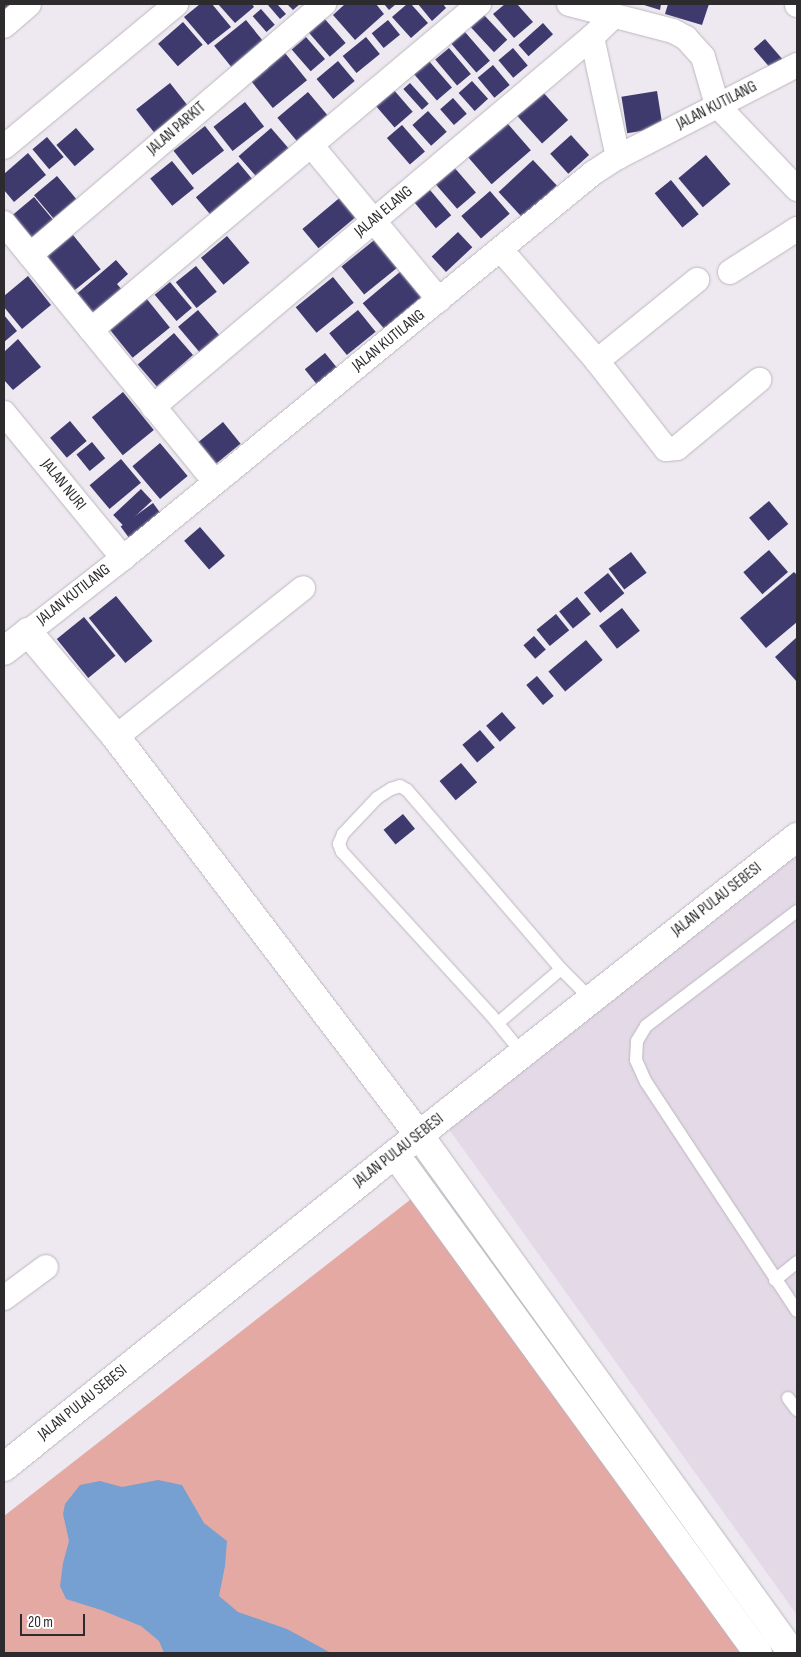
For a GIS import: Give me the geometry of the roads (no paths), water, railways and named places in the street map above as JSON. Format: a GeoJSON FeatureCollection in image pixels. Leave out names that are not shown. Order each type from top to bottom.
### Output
{"type":"FeatureCollection","features":[{"type":"Feature","properties":{"kind":"street"},"geometry":{"type":"LineString","coordinates":[[4,26],[29,4]]}},
{"type":"Feature","properties":{"kind":"street"},"geometry":{"type":"LineString","coordinates":[[4,147],[176,4]]}},
{"type":"Feature","properties":{"kind":"street","name":"JALAN PARKIT"},"geometry":{"type":"LineString","coordinates":[[30,255],[324,4]]}},
{"type":"Feature","properties":{"kind":"street"},"geometry":{"type":"LineString","coordinates":[[91,330],[479,4]]}},
{"type":"Feature","properties":{"kind":"street"},"geometry":{"type":"LineString","coordinates":[[569,4],[673,31],[686,38],[703,57],[717,105],[797,190]]}},
{"type":"Feature","properties":{"kind":"street","name":"JALAN ELANG"},"geometry":{"type":"LineString","coordinates":[[153,407],[592,37],[613,16]]}},
{"type":"Feature","properties":{"kind":"street"},"geometry":{"type":"LineString","coordinates":[[592,37],[618,157]]}},
{"type":"Feature","properties":{"kind":"street","name":"JALAN KUTILANG"},"geometry":{"type":"LineString","coordinates":[[13,638],[123,558],[593,173],[618,157],[797,65]]}},
{"type":"Feature","properties":{"kind":"street"},"geometry":{"type":"LineString","coordinates":[[311,144],[439,300]]}},
{"type":"Feature","properties":{"kind":"street"},"geometry":{"type":"LineString","coordinates":[[4,223],[215,482]]}},
{"type":"Feature","properties":{"kind":"street"},"geometry":{"type":"LineString","coordinates":[[730,272],[797,229]]}},
{"type":"Feature","properties":{"kind":"street"},"geometry":{"type":"LineString","coordinates":[[500,250],[597,361],[666,449],[677,448],[759,380]]}},
{"type":"Feature","properties":{"kind":"street"},"geometry":{"type":"LineString","coordinates":[[597,361],[697,280]]}},
{"type":"Feature","properties":{"kind":"street","name":"JALAN NURI"},"geometry":{"type":"LineString","coordinates":[[4,413],[123,558]]}},
{"type":"Feature","properties":{"kind":"street"},"geometry":{"type":"LineString","coordinates":[[116,737],[303,588]]}},
{"type":"Feature","properties":{"kind":"street"},"geometry":{"type":"LineString","coordinates":[[13,638],[116,737],[419,1135],[792,1653]]}},
{"type":"Feature","properties":{"kind":"street","name":"JALAN PULAU SEBESI"},"geometry":{"type":"LineString","coordinates":[[4,1467],[522,1053],[797,837]]}},
{"type":"Feature","properties":{"kind":"street"},"geometry":{"type":"LineString","coordinates":[[395,1154],[758,1653]]}},
{"type":"Feature","properties":{"kind":"street"},"geometry":{"type":"LineString","coordinates":[[6,1293],[46,1267]]}},
{"type":"Feature","properties":{"kind":"lane"},"geometry":{"type":"LineString","coordinates":[[522,1053],[498,1023],[342,852],[339,844],[343,834],[378,798],[391,789],[400,786],[407,790],[561,969],[591,999]]}},
{"type":"Feature","properties":{"kind":"lane"},"geometry":{"type":"LineString","coordinates":[[797,911],[646,1026],[637,1041],[636,1060],[646,1082],[797,1311]]}},
{"type":"Feature","properties":{"kind":"lane"},"geometry":{"type":"LineString","coordinates":[[498,1023],[561,969]]}},
{"type":"Feature","properties":{"kind":"lane"},"geometry":{"type":"LineString","coordinates":[[775,1280],[797,1262]]}},
{"type":"Feature","properties":{"kind":"lane"},"geometry":{"type":"LineString","coordinates":[[788,1398],[797,1410]]}},
{"type":"Feature","properties":{"kind":"water"},"geometry":{"type":"Polygon","coordinates":[[[158,1480],[182,1485],[204,1523],[227,1541],[225,1566],[219,1596],[238,1612],[287,1629],[331,1653],[164,1653],[159,1641],[141,1626],[101,1610],[66,1599],[60,1586],[63,1563],[69,1541],[63,1514],[65,1504],[80,1485],[100,1481],[122,1487],[158,1480]]]}}]}
